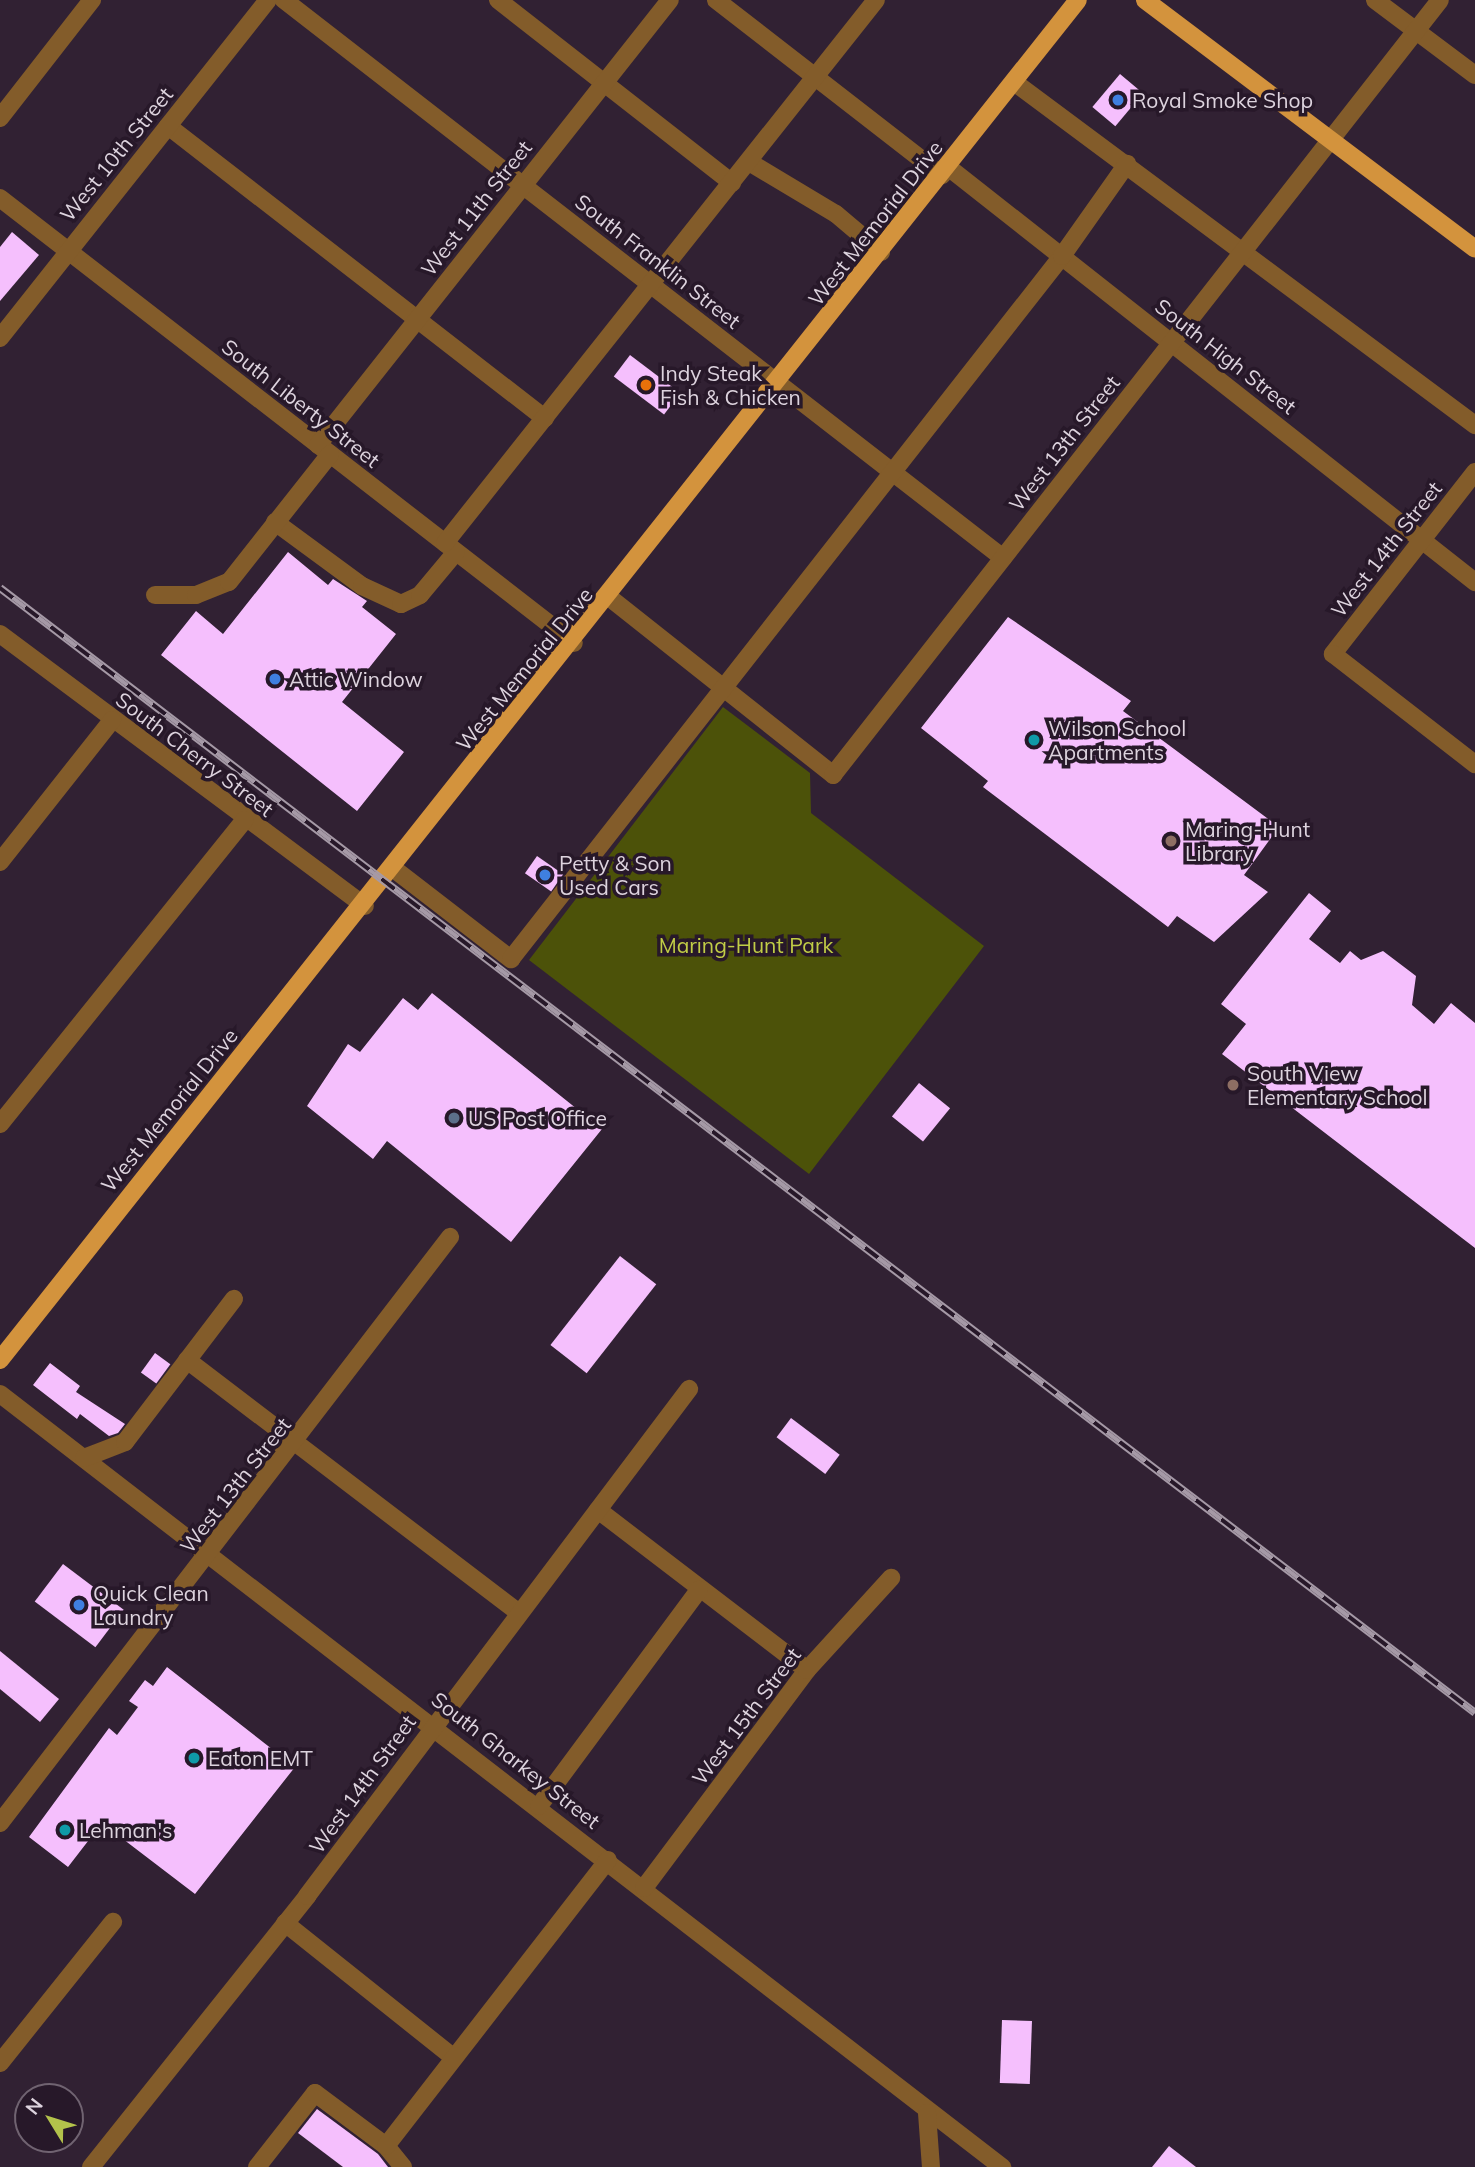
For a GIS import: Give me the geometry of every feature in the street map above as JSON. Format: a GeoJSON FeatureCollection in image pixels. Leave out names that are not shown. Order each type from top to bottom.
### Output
{"type":"FeatureCollection","features":[{"type":"Feature","properties":{"kind":"main road","name":"West Memorial Drive"},"geometry":{"type":"LineString","coordinates":[[0,1360],[610,598],[1077,0]]}},
{"type":"Feature","properties":{"kind":"main road"},"geometry":{"type":"LineString","coordinates":[[1145,0],[1475,249]]}},
{"type":"Feature","properties":{"kind":"street"},"geometry":{"type":"LineString","coordinates":[[0,118],[92,0]]}},
{"type":"Feature","properties":{"kind":"street","name":"West 10th Street"},"geometry":{"type":"LineString","coordinates":[[0,338],[268,0]]}},
{"type":"Feature","properties":{"kind":"street","name":"South Franklin Street"},"geometry":{"type":"LineString","coordinates":[[284,0],[1003,558]]}},
{"type":"Feature","properties":{"kind":"street"},"geometry":{"type":"LineString","coordinates":[[498,0],[732,183]]}},
{"type":"Feature","properties":{"kind":"street","name":"West 11th Street"},"geometry":{"type":"LineString","coordinates":[[155,596],[196,595],[229,582],[275,522],[418,319],[670,0]]}},
{"type":"Feature","properties":{"kind":"street","name":"South High Street"},"geometry":{"type":"LineString","coordinates":[[716,0],[816,77],[1062,256],[1475,582]]}},
{"type":"Feature","properties":{"kind":"street"},"geometry":{"type":"LineString","coordinates":[[275,522],[362,586],[401,604],[420,595],[451,547],[545,418],[876,0]]}},
{"type":"Feature","properties":{"kind":"street"},"geometry":{"type":"LineString","coordinates":[[1375,0],[1475,75]]}},
{"type":"Feature","properties":{"kind":"street","name":"West 13th Street"},"geometry":{"type":"LineString","coordinates":[[720,685],[833,775],[1440,0]]}},
{"type":"Feature","properties":{"kind":"street"},"geometry":{"type":"LineString","coordinates":[[1014,82],[1244,249],[1475,425]]}},
{"type":"Feature","properties":{"kind":"street"},"geometry":{"type":"LineString","coordinates":[[168,125],[545,418]]}},
{"type":"Feature","properties":{"kind":"street"},"geometry":{"type":"LineString","coordinates":[[749,162],[836,214],[881,252]]}},
{"type":"Feature","properties":{"kind":"street"},"geometry":{"type":"LineString","coordinates":[[394,869],[511,959],[720,685],[1062,256],[1127,164]]}},
{"type":"Feature","properties":{"kind":"street","name":"South Liberty Street"},"geometry":{"type":"LineString","coordinates":[[0,198],[574,643]]}},
{"type":"Feature","properties":{"kind":"street","name":"West 14th Street"},"geometry":{"type":"LineString","coordinates":[[1475,472],[1333,654],[1475,764]]}},
{"type":"Feature","properties":{"kind":"street"},"geometry":{"type":"LineString","coordinates":[[610,598],[720,685]]}},
{"type":"Feature","properties":{"kind":"street","name":"South Cherry Street"},"geometry":{"type":"LineString","coordinates":[[0,634],[244,820],[365,906]]}},
{"type":"Feature","properties":{"kind":"street"},"geometry":{"type":"LineString","coordinates":[[0,862],[112,720]]}},
{"type":"Feature","properties":{"kind":"street"},"geometry":{"type":"LineString","coordinates":[[0,1124],[244,820]]}},
{"type":"Feature","properties":{"kind":"street","name":"West 13th Street"},"geometry":{"type":"LineString","coordinates":[[0,1823],[211,1555],[450,1237]]}},
{"type":"Feature","properties":{"kind":"street"},"geometry":{"type":"LineString","coordinates":[[84,1458],[125,1442],[234,1298]]}},
{"type":"Feature","properties":{"kind":"street"},"geometry":{"type":"LineString","coordinates":[[187,1360],[294,1446],[519,1613]]}},
{"type":"Feature","properties":{"kind":"street","name":"West 14th Street"},"geometry":{"type":"LineString","coordinates":[[91,2167],[285,1923],[689,1389]]}},
{"type":"Feature","properties":{"kind":"street","name":"South Gharkey Street"},"geometry":{"type":"LineString","coordinates":[[0,1394],[433,1724],[927,2113],[1002,2167]]}},
{"type":"Feature","properties":{"kind":"street"},"geometry":{"type":"LineString","coordinates":[[598,1510],[699,1590],[807,1670]]}},
{"type":"Feature","properties":{"kind":"street","name":"West 15th Street"},"geometry":{"type":"LineString","coordinates":[[644,1888],[807,1670],[891,1578]]}},
{"type":"Feature","properties":{"kind":"street"},"geometry":{"type":"LineString","coordinates":[[539,1807],[699,1590]]}},
{"type":"Feature","properties":{"kind":"street"},"geometry":{"type":"LineString","coordinates":[[386,2146],[608,1860]]}},
{"type":"Feature","properties":{"kind":"street"},"geometry":{"type":"LineString","coordinates":[[0,2063],[113,1922]]}},
{"type":"Feature","properties":{"kind":"street"},"geometry":{"type":"LineString","coordinates":[[285,1923],[454,2058]]}},
{"type":"Feature","properties":{"kind":"street"},"geometry":{"type":"LineString","coordinates":[[257,2167],[315,2093],[386,2146],[402,2167]]}},
{"type":"Feature","properties":{"kind":"street"},"geometry":{"type":"LineString","coordinates":[[927,2113],[931,2167]]}},
{"type":"Feature","properties":{"kind":"green space","name":"Maring-Hunt Park"},"geometry":{"type":"Polygon","coordinates":[[[723,707],[810,773],[811,813],[984,946],[809,1174],[529,960],[723,707]]]}},
{"type":"Feature","properties":{"kind":"building","name":"Royal Smoke Shop"},"geometry":{"type":"Polygon","coordinates":[[[1120,74],[1143,93],[1115,126],[1092,107],[1120,74]]]}},
{"type":"Feature","properties":{"kind":"building"},"geometry":{"type":"Polygon","coordinates":[[[12,232],[39,255],[0,301],[0,247],[12,232]]]}},
{"type":"Feature","properties":{"kind":"building","name":"Indy Steak Fish & Chicken"},"geometry":{"type":"Polygon","coordinates":[[[630,355],[680,393],[664,414],[614,377],[630,355]]]}},
{"type":"Feature","properties":{"kind":"building","name":"Attic Window"},"geometry":{"type":"Polygon","coordinates":[[[288,552],[328,585],[333,579],[367,601],[362,607],[396,634],[342,702],[404,752],[357,811],[161,655],[196,611],[223,634],[288,552]]]}},
{"type":"Feature","properties":{"kind":"building"},"geometry":{"type":"Polygon","coordinates":[[[1008,617],[1131,701],[1123,711],[1279,827],[1244,875],[1268,892],[1214,942],[1177,916],[1168,927],[983,787],[988,781],[921,728],[1008,617]]]}},
{"type":"Feature","properties":{"kind":"building","name":"Petty & Son Used Cars"},"geometry":{"type":"Polygon","coordinates":[[[537,856],[563,874],[551,892],[525,873],[537,856]]]}},
{"type":"Feature","properties":{"kind":"building","name":"South View Elementary School"},"geometry":{"type":"Polygon","coordinates":[[[1309,893],[1331,911],[1309,939],[1340,963],[1350,951],[1361,960],[1383,951],[1416,976],[1412,1005],[1434,1024],[1451,1003],[1475,1023],[1475,1248],[1222,1054],[1246,1024],[1221,1004],[1309,893]]]}},
{"type":"Feature","properties":{"kind":"building","name":"US Post Office"},"geometry":{"type":"Polygon","coordinates":[[[432,993],[602,1129],[511,1242],[387,1141],[373,1159],[307,1106],[348,1044],[360,1052],[403,998],[418,1010],[432,993]]]}},
{"type":"Feature","properties":{"kind":"building"},"geometry":{"type":"Polygon","coordinates":[[[919,1083],[950,1108],[923,1142],[892,1116],[919,1083]]]}},
{"type":"Feature","properties":{"kind":"building"},"geometry":{"type":"Polygon","coordinates":[[[620,1256],[656,1284],[587,1373],[550,1345],[620,1256]]]}},
{"type":"Feature","properties":{"kind":"building"},"geometry":{"type":"Polygon","coordinates":[[[155,1353],[170,1364],[156,1384],[141,1372],[155,1353]]]}},
{"type":"Feature","properties":{"kind":"building"},"geometry":{"type":"Polygon","coordinates":[[[50,1363],[80,1386],[76,1392],[125,1424],[118,1433],[109,1436],[80,1414],[77,1419],[33,1385],[50,1363]]]}},
{"type":"Feature","properties":{"kind":"building"},"geometry":{"type":"Polygon","coordinates":[[[791,1418],[840,1455],[825,1474],[777,1437],[791,1418]]]}},
{"type":"Feature","properties":{"kind":"building","name":"Quick Clean Laundry"},"geometry":{"type":"Polygon","coordinates":[[[63,1564],[124,1610],[95,1647],[35,1602],[63,1564]]]}},
{"type":"Feature","properties":{"kind":"building"},"geometry":{"type":"Polygon","coordinates":[[[0,1651],[59,1699],[40,1722],[0,1689],[0,1651]]]}},
{"type":"Feature","properties":{"kind":"building","name":"Eaton EMT"},"geometry":{"type":"Polygon","coordinates":[[[167,1667],[295,1767],[195,1894],[102,1823],[68,1867],[29,1837],[109,1728],[117,1735],[138,1707],[129,1701],[145,1680],[153,1686],[167,1667]]]}},
{"type":"Feature","properties":{"kind":"building"},"geometry":{"type":"Polygon","coordinates":[[[1002,2020],[1032,2021],[1030,2084],[1000,2083],[1002,2020]]]}},
{"type":"Feature","properties":{"kind":"building"},"geometry":{"type":"Polygon","coordinates":[[[317,2109],[378,2154],[388,2167],[343,2167],[298,2133],[317,2109]]]}},
{"type":"Feature","properties":{"kind":"building"},"geometry":{"type":"Polygon","coordinates":[[[1169,2146],[1196,2167],[1152,2167],[1169,2146]]]}},
{"type":"Feature","properties":{"kind":"railway"},"geometry":{"type":"LineString","coordinates":[[0,588],[1475,1713]]}},
{"type":"Feature","properties":{"kind":"place","name":"Royal Smoke Shop"},"geometry":{"type":"Point","coordinates":[1118,100]}},
{"type":"Feature","properties":{"kind":"place","name":"Indy Steak Fish & Chicken"},"geometry":{"type":"Point","coordinates":[646,385]}},
{"type":"Feature","properties":{"kind":"place","name":"Attic Window"},"geometry":{"type":"Point","coordinates":[275,679]}},
{"type":"Feature","properties":{"kind":"place","name":"Wilson School Apartments"},"geometry":{"type":"Point","coordinates":[1034,740]}},
{"type":"Feature","properties":{"kind":"place","name":"Maring-Hunt Library"},"geometry":{"type":"Point","coordinates":[1171,841]}},
{"type":"Feature","properties":{"kind":"place","name":"Petty & Son Used Cars"},"geometry":{"type":"Point","coordinates":[545,875]}},
{"type":"Feature","properties":{"kind":"place","name":"South View Elementary School"},"geometry":{"type":"Point","coordinates":[1233,1085]}},
{"type":"Feature","properties":{"kind":"place","name":"US Post Office"},"geometry":{"type":"Point","coordinates":[454,1118]}},
{"type":"Feature","properties":{"kind":"place","name":"Quick Clean Laundry"},"geometry":{"type":"Point","coordinates":[79,1605]}},
{"type":"Feature","properties":{"kind":"place","name":"Eaton EMT"},"geometry":{"type":"Point","coordinates":[194,1758]}},
{"type":"Feature","properties":{"kind":"place","name":"Lehman's"},"geometry":{"type":"Point","coordinates":[65,1830]}}]}
